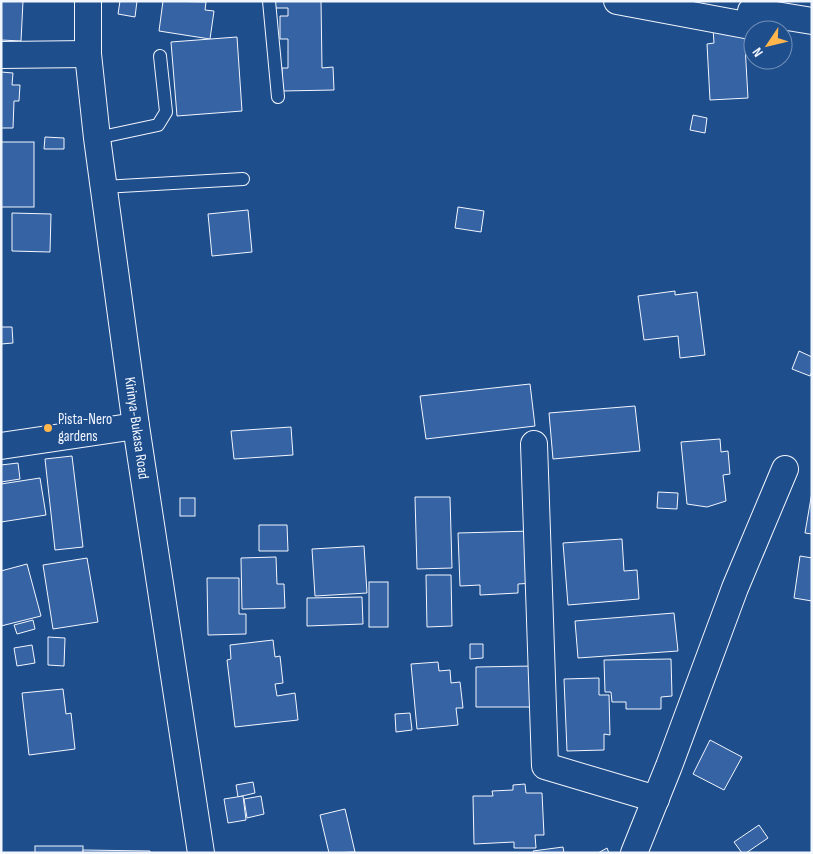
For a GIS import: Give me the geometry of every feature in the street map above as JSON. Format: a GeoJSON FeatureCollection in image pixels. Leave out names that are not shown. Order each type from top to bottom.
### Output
{"type":"FeatureCollection","features":[{"type":"Feature","properties":{"kind":"street","name":"Kirinya-Bukasa Road"},"geometry":{"type":"LineString","coordinates":[[88,1],[88,54],[103,187],[136,426],[201,853]]}},
{"type":"Feature","properties":{"kind":"street"},"geometry":{"type":"LineString","coordinates":[[617,1],[743,25]]}},
{"type":"Feature","properties":{"kind":"street"},"geometry":{"type":"LineString","coordinates":[[691,1],[812,21]]}},
{"type":"Feature","properties":{"kind":"street"},"geometry":{"type":"LineString","coordinates":[[793,34],[812,38]]}},
{"type":"Feature","properties":{"kind":"street"},"geometry":{"type":"LineString","coordinates":[[1,55],[88,54]]}},
{"type":"Feature","properties":{"kind":"street"},"geometry":{"type":"LineString","coordinates":[[1,446],[136,426]]}},
{"type":"Feature","properties":{"kind":"street"},"geometry":{"type":"LineString","coordinates":[[534,444],[545,766],[656,799]]}},
{"type":"Feature","properties":{"kind":"street"},"geometry":{"type":"LineString","coordinates":[[634,853],[673,757],[735,588],[785,469]]}},
{"type":"Feature","properties":{"kind":"lane"},"geometry":{"type":"LineString","coordinates":[[269,1],[278,97]]}},
{"type":"Feature","properties":{"kind":"lane"},"geometry":{"type":"LineString","coordinates":[[97,138],[158,125],[166,112],[160,56]]}},
{"type":"Feature","properties":{"kind":"lane"},"geometry":{"type":"LineString","coordinates":[[103,187],[244,179]]}},
{"type":"Feature","properties":{"kind":"building"},"geometry":{"type":"Polygon","coordinates":[[[1,1],[23,1],[21,41],[1,40],[1,1]]]}},
{"type":"Feature","properties":{"kind":"building"},"geometry":{"type":"Polygon","coordinates":[[[120,1],[137,1],[135,17],[118,14],[120,1]]]}},
{"type":"Feature","properties":{"kind":"building"},"geometry":{"type":"Polygon","coordinates":[[[163,1],[206,2],[205,10],[214,11],[210,39],[159,31],[163,1]]]}},
{"type":"Feature","properties":{"kind":"building"},"geometry":{"type":"Polygon","coordinates":[[[273,1],[321,1],[322,68],[333,67],[334,90],[282,91],[282,68],[288,68],[288,39],[280,39],[280,16],[288,16],[288,8],[273,8],[273,1]]]}},
{"type":"Feature","properties":{"kind":"building"},"geometry":{"type":"Polygon","coordinates":[[[743,28],[743,70],[746,70],[748,98],[710,100],[707,44],[714,43],[713,29],[743,28]]]}},
{"type":"Feature","properties":{"kind":"building"},"geometry":{"type":"Polygon","coordinates":[[[237,37],[242,111],[177,116],[171,42],[237,37]]]}},
{"type":"Feature","properties":{"kind":"building"},"geometry":{"type":"Polygon","coordinates":[[[1,72],[13,73],[12,85],[20,85],[19,101],[14,101],[13,128],[1,128],[1,72]]]}},
{"type":"Feature","properties":{"kind":"building"},"geometry":{"type":"Polygon","coordinates":[[[693,115],[707,118],[705,133],[690,130],[693,115]]]}},
{"type":"Feature","properties":{"kind":"building"},"geometry":{"type":"Polygon","coordinates":[[[45,137],[64,138],[64,149],[44,149],[45,137]]]}},
{"type":"Feature","properties":{"kind":"building"},"geometry":{"type":"Polygon","coordinates":[[[1,142],[34,142],[34,207],[1,207],[1,142]]]}},
{"type":"Feature","properties":{"kind":"building"},"geometry":{"type":"Polygon","coordinates":[[[458,207],[484,211],[481,232],[455,228],[458,207]]]}},
{"type":"Feature","properties":{"kind":"building"},"geometry":{"type":"Polygon","coordinates":[[[248,210],[252,252],[212,256],[208,214],[248,210]]]}},
{"type":"Feature","properties":{"kind":"building"},"geometry":{"type":"Polygon","coordinates":[[[12,213],[51,214],[50,252],[12,251],[12,213]]]}},
{"type":"Feature","properties":{"kind":"building"},"geometry":{"type":"Polygon","coordinates":[[[675,291],[675,295],[697,292],[705,355],[680,358],[678,336],[644,340],[638,296],[675,291]]]}},
{"type":"Feature","properties":{"kind":"building"},"geometry":{"type":"Polygon","coordinates":[[[1,327],[12,327],[13,343],[1,344],[1,327]]]}},
{"type":"Feature","properties":{"kind":"building"},"geometry":{"type":"Polygon","coordinates":[[[799,351],[812,357],[810,376],[792,369],[799,351]]]}},
{"type":"Feature","properties":{"kind":"building"},"geometry":{"type":"Polygon","coordinates":[[[530,384],[535,426],[426,439],[420,396],[530,384]]]}},
{"type":"Feature","properties":{"kind":"building"},"geometry":{"type":"Polygon","coordinates":[[[635,406],[640,451],[553,459],[549,413],[635,406]]]}},
{"type":"Feature","properties":{"kind":"building"},"geometry":{"type":"Polygon","coordinates":[[[291,427],[293,455],[234,459],[231,431],[291,427]]]}},
{"type":"Feature","properties":{"kind":"building"},"geometry":{"type":"Polygon","coordinates":[[[720,439],[721,452],[728,451],[730,474],[723,475],[726,501],[707,507],[687,504],[681,442],[720,439]]]}},
{"type":"Feature","properties":{"kind":"building"},"geometry":{"type":"Polygon","coordinates":[[[72,456],[83,547],[55,550],[45,459],[72,456]]]}},
{"type":"Feature","properties":{"kind":"building"},"geometry":{"type":"Polygon","coordinates":[[[18,463],[20,479],[1,482],[1,465],[18,463]]]}},
{"type":"Feature","properties":{"kind":"building"},"geometry":{"type":"Polygon","coordinates":[[[40,478],[46,515],[1,522],[1,484],[40,478]]]}},
{"type":"Feature","properties":{"kind":"building"},"geometry":{"type":"Polygon","coordinates":[[[658,492],[678,493],[677,509],[657,508],[658,492]]]}},
{"type":"Feature","properties":{"kind":"building"},"geometry":{"type":"Polygon","coordinates":[[[812,492],[812,534],[805,533],[812,492]]]}},
{"type":"Feature","properties":{"kind":"building"},"geometry":{"type":"Polygon","coordinates":[[[415,497],[450,497],[452,568],[417,569],[415,497]]]}},
{"type":"Feature","properties":{"kind":"building"},"geometry":{"type":"Polygon","coordinates":[[[180,498],[195,498],[195,516],[180,516],[180,498]]]}},
{"type":"Feature","properties":{"kind":"building"},"geometry":{"type":"Polygon","coordinates":[[[259,525],[287,525],[288,551],[259,551],[259,525]]]}},
{"type":"Feature","properties":{"kind":"building"},"geometry":{"type":"Polygon","coordinates":[[[532,531],[534,583],[518,584],[518,593],[480,595],[480,585],[460,586],[458,533],[532,531]]]}},
{"type":"Feature","properties":{"kind":"building"},"geometry":{"type":"Polygon","coordinates":[[[622,539],[624,571],[637,570],[639,599],[568,605],[563,543],[622,539]]]}},
{"type":"Feature","properties":{"kind":"building"},"geometry":{"type":"Polygon","coordinates":[[[364,546],[367,593],[315,596],[312,549],[364,546]]]}},
{"type":"Feature","properties":{"kind":"building"},"geometry":{"type":"Polygon","coordinates":[[[800,556],[812,558],[812,601],[794,598],[800,556]]]}},
{"type":"Feature","properties":{"kind":"building"},"geometry":{"type":"Polygon","coordinates":[[[276,557],[277,584],[284,584],[285,608],[242,609],[241,558],[276,557]]]}},
{"type":"Feature","properties":{"kind":"building"},"geometry":{"type":"Polygon","coordinates":[[[87,558],[98,622],[53,629],[43,565],[87,558]]]}},
{"type":"Feature","properties":{"kind":"building"},"geometry":{"type":"Polygon","coordinates":[[[27,564],[41,616],[1,626],[1,571],[27,564]]]}},
{"type":"Feature","properties":{"kind":"building"},"geometry":{"type":"Polygon","coordinates":[[[426,575],[451,575],[452,626],[427,627],[426,575]]]}},
{"type":"Feature","properties":{"kind":"building"},"geometry":{"type":"Polygon","coordinates":[[[207,578],[239,578],[239,614],[246,614],[246,634],[208,635],[207,578]]]}},
{"type":"Feature","properties":{"kind":"building"},"geometry":{"type":"Polygon","coordinates":[[[369,582],[388,582],[388,627],[369,627],[369,582]]]}},
{"type":"Feature","properties":{"kind":"building"},"geometry":{"type":"Polygon","coordinates":[[[362,597],[363,624],[307,626],[307,598],[362,597]]]}},
{"type":"Feature","properties":{"kind":"building"},"geometry":{"type":"Polygon","coordinates":[[[674,613],[678,651],[578,658],[575,621],[674,613]]]}},
{"type":"Feature","properties":{"kind":"building"},"geometry":{"type":"Polygon","coordinates":[[[33,620],[35,629],[17,634],[14,625],[33,620]]]}},
{"type":"Feature","properties":{"kind":"building"},"geometry":{"type":"Polygon","coordinates":[[[48,637],[65,638],[64,666],[48,665],[48,637]]]}},
{"type":"Feature","properties":{"kind":"building"},"geometry":{"type":"Polygon","coordinates":[[[273,640],[275,657],[280,656],[283,683],[275,684],[277,696],[295,693],[298,720],[235,727],[227,660],[231,659],[230,645],[273,640]]]}},
{"type":"Feature","properties":{"kind":"building"},"geometry":{"type":"Polygon","coordinates":[[[470,644],[483,644],[483,658],[470,659],[470,644]]]}},
{"type":"Feature","properties":{"kind":"building"},"geometry":{"type":"Polygon","coordinates":[[[32,645],[35,663],[17,666],[14,648],[32,645]]]}},
{"type":"Feature","properties":{"kind":"building"},"geometry":{"type":"Polygon","coordinates":[[[671,659],[672,696],[661,697],[661,709],[626,709],[626,702],[612,702],[611,692],[605,692],[604,660],[671,659]]]}},
{"type":"Feature","properties":{"kind":"building"},"geometry":{"type":"Polygon","coordinates":[[[438,662],[439,671],[450,670],[451,683],[460,682],[463,708],[456,708],[458,725],[417,729],[411,664],[438,662]]]}},
{"type":"Feature","properties":{"kind":"building"},"geometry":{"type":"Polygon","coordinates":[[[534,666],[535,707],[476,707],[476,667],[534,666]]]}},
{"type":"Feature","properties":{"kind":"building"},"geometry":{"type":"Polygon","coordinates":[[[599,678],[599,695],[609,695],[610,735],[604,734],[604,750],[567,751],[564,679],[599,678]]]}},
{"type":"Feature","properties":{"kind":"building"},"geometry":{"type":"Polygon","coordinates":[[[63,689],[66,714],[71,713],[75,749],[29,755],[22,693],[63,689]]]}},
{"type":"Feature","properties":{"kind":"building"},"geometry":{"type":"Polygon","coordinates":[[[410,713],[412,730],[396,732],[395,714],[410,713]]]}},
{"type":"Feature","properties":{"kind":"building"},"geometry":{"type":"Polygon","coordinates":[[[710,740],[742,757],[724,790],[693,774],[710,740]]]}},
{"type":"Feature","properties":{"kind":"building"},"geometry":{"type":"Polygon","coordinates":[[[253,782],[255,793],[238,797],[236,785],[253,782]]]}},
{"type":"Feature","properties":{"kind":"building"},"geometry":{"type":"Polygon","coordinates":[[[525,784],[526,793],[542,793],[544,835],[535,835],[536,848],[514,848],[514,842],[474,844],[473,796],[493,796],[492,791],[513,790],[513,785],[525,784]]]}},
{"type":"Feature","properties":{"kind":"building"},"geometry":{"type":"Polygon","coordinates":[[[243,796],[246,820],[228,823],[224,799],[243,796]]]}},
{"type":"Feature","properties":{"kind":"building"},"geometry":{"type":"Polygon","coordinates":[[[261,796],[264,814],[247,818],[244,799],[261,796]]]}},
{"type":"Feature","properties":{"kind":"building"},"geometry":{"type":"Polygon","coordinates":[[[345,809],[355,852],[329,853],[320,815],[345,809]]]}},
{"type":"Feature","properties":{"kind":"building"},"geometry":{"type":"Polygon","coordinates":[[[759,825],[768,838],[746,853],[742,853],[734,842],[759,825]]]}},
{"type":"Feature","properties":{"kind":"building"},"geometry":{"type":"Polygon","coordinates":[[[35,846],[83,846],[83,853],[35,853],[35,846]]]}},
{"type":"Feature","properties":{"kind":"building"},"geometry":{"type":"Polygon","coordinates":[[[563,847],[564,853],[534,853],[533,851],[563,847]]]}},
{"type":"Feature","properties":{"kind":"building"},"geometry":{"type":"Polygon","coordinates":[[[607,848],[609,853],[598,853],[607,848]]]}},
{"type":"Feature","properties":{"kind":"building"},"geometry":{"type":"Polygon","coordinates":[[[83,850],[150,851],[150,853],[83,853],[83,850]]]}},
{"type":"Feature","properties":{"kind":"place","name":"Pista-Nero gardens"},"geometry":{"type":"Point","coordinates":[48,428]}}]}
